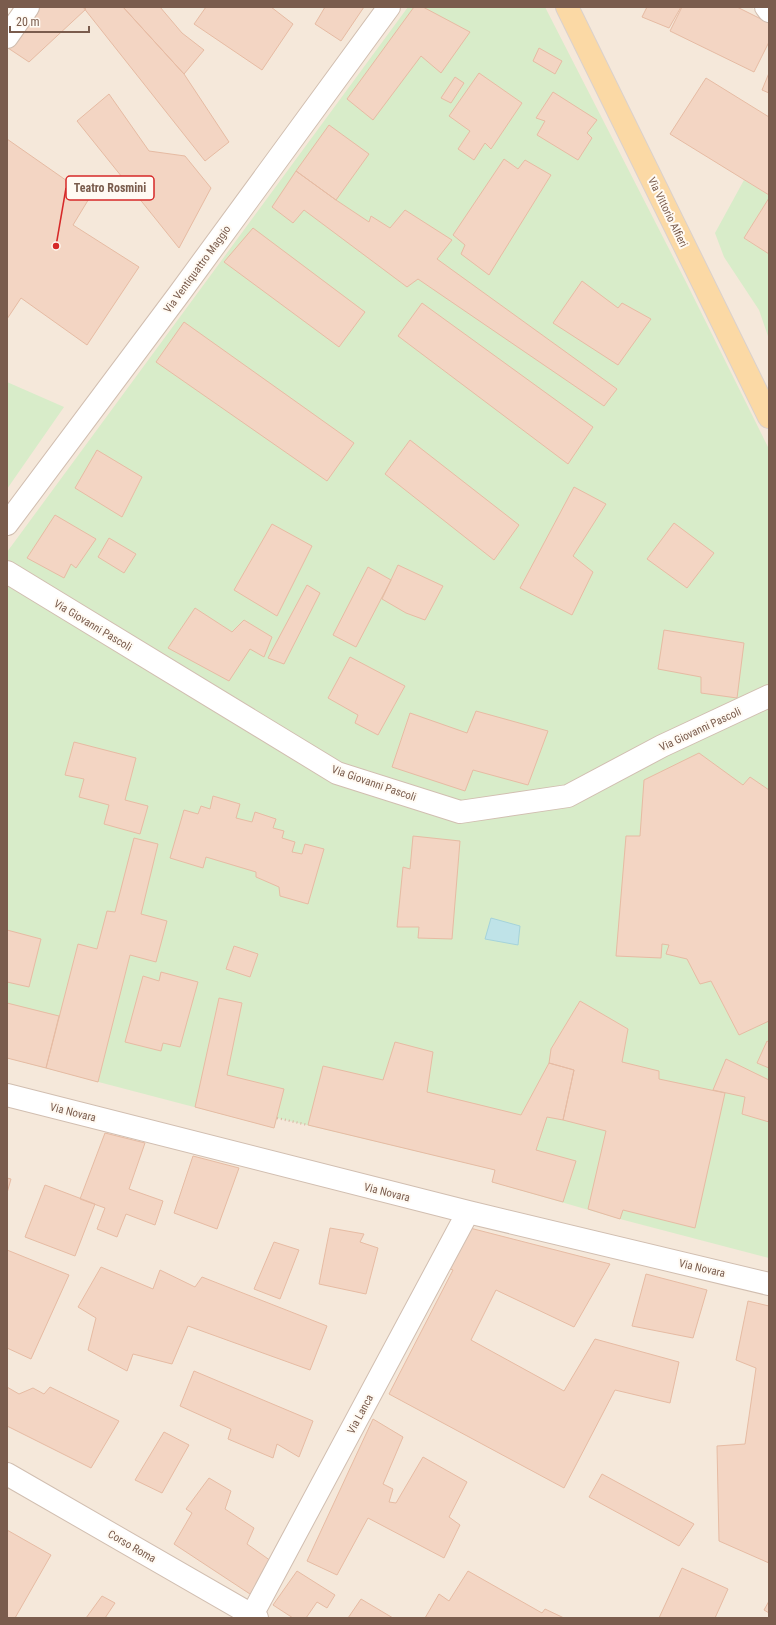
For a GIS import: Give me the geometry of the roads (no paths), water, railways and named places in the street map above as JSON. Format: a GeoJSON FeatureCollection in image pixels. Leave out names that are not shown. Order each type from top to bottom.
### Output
{"type":"FeatureCollection","features":[{"type":"Feature","properties":{"kind":"main road","name":"Via Vittorio Alfieri"},"geometry":{"type":"LineString","coordinates":[[567,7],[769,417]]}},
{"type":"Feature","properties":{"kind":"street"},"geometry":{"type":"LineString","coordinates":[[7,37],[28,7]]}},
{"type":"Feature","properties":{"kind":"street"},"geometry":{"type":"LineString","coordinates":[[766,7],[769,11]]}},
{"type":"Feature","properties":{"kind":"street","name":"Via Ventiquattro Maggio"},"geometry":{"type":"LineString","coordinates":[[7,524],[188,282],[388,9]]}},
{"type":"Feature","properties":{"kind":"street","name":"Via Giovanni Pascoli"},"geometry":{"type":"LineString","coordinates":[[7,572],[337,773],[460,812],[568,796],[662,746],[769,696]]}},
{"type":"Feature","properties":{"kind":"street","name":"Via Novara"},"geometry":{"type":"LineString","coordinates":[[7,1095],[468,1212],[769,1284]]}},
{"type":"Feature","properties":{"kind":"street","name":"Via Lanca"},"geometry":{"type":"LineString","coordinates":[[254,1616],[468,1212]]}},
{"type":"Feature","properties":{"kind":"street","name":"Corso Roma"},"geometry":{"type":"LineString","coordinates":[[7,1474],[254,1616]]}},
{"type":"Feature","properties":{"kind":"water"},"geometry":{"type":"Polygon","coordinates":[[[491,918],[520,926],[518,945],[485,939],[491,918]]]}},
{"type":"Feature","properties":{"kind":"place","name":"Teatro Rosmini"},"geometry":{"type":"Point","coordinates":[56,246]}}]}
